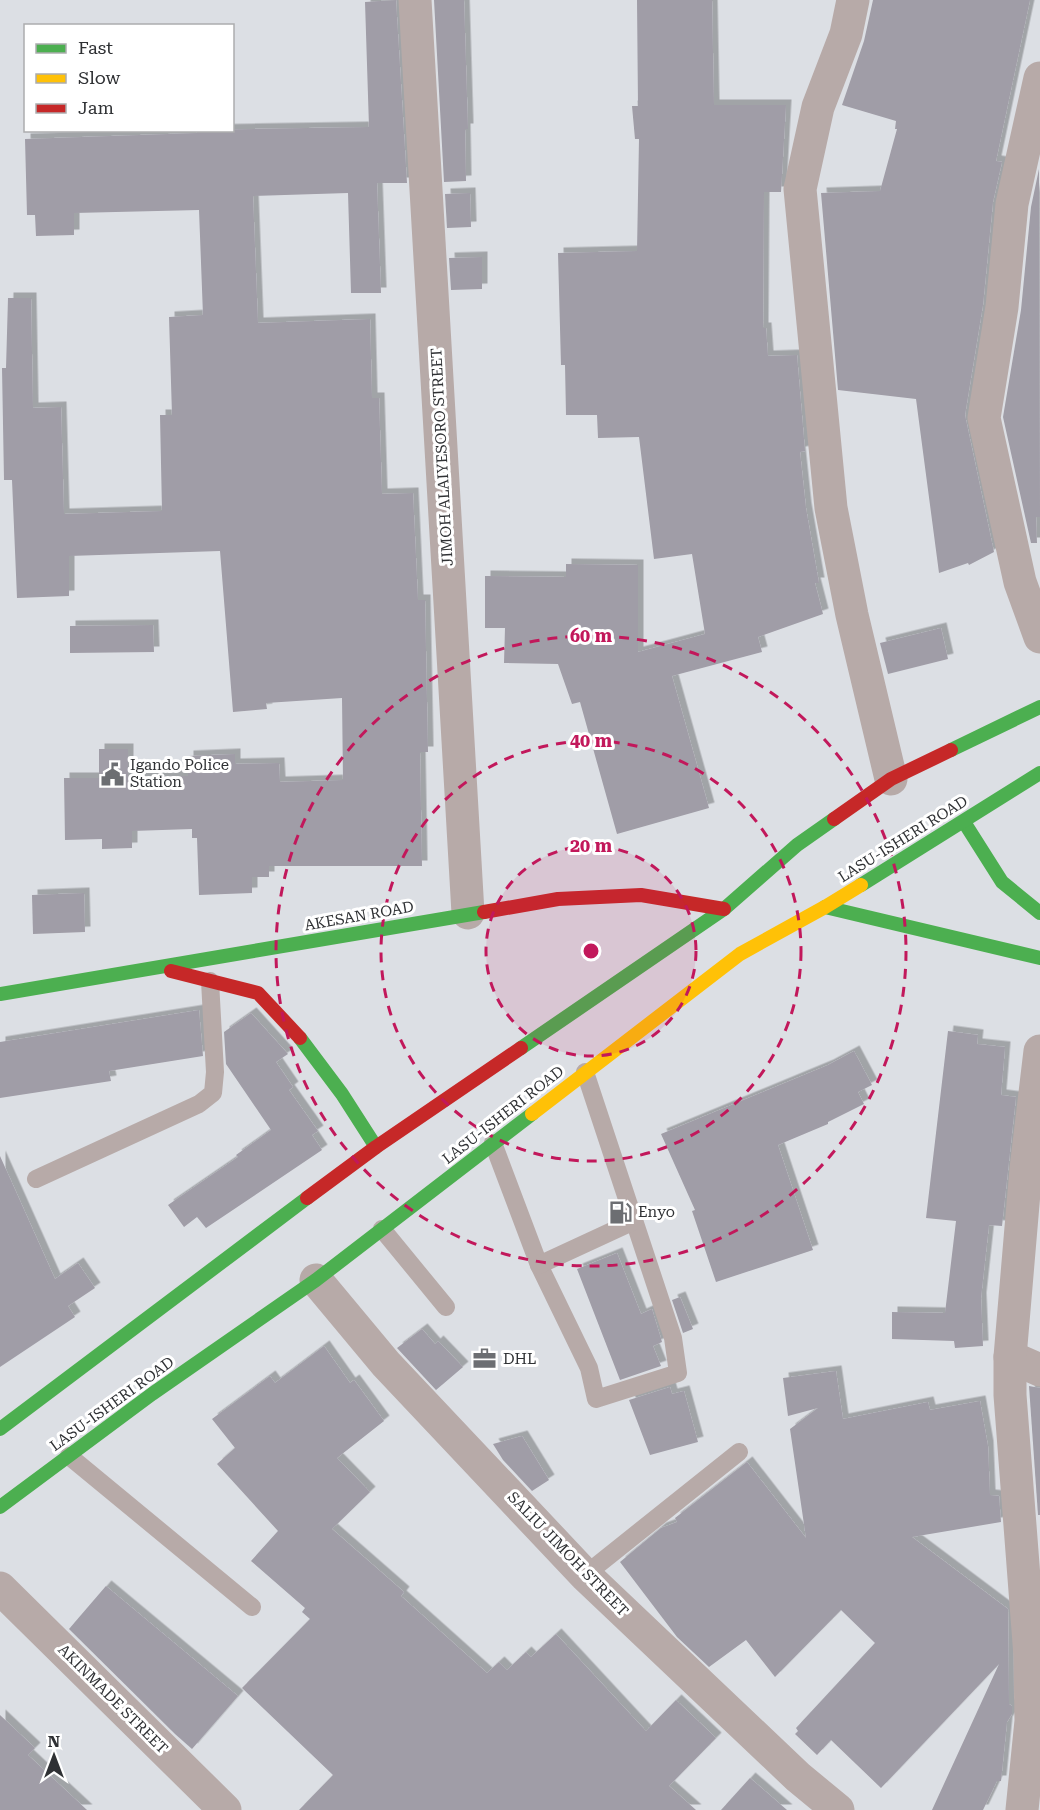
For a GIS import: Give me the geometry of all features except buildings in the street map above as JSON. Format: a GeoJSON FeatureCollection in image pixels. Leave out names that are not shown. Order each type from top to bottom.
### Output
{"type":"FeatureCollection","features":[{"type":"Feature","properties":{"kind":"main road"},"geometry":{"type":"LineString","coordinates":[[0,1429],[287,1212],[376,1148],[724,909],[797,845],[891,779],[1040,707]]}},
{"type":"Feature","properties":{"kind":"main road","name":"LASU-ISHERI ROAD"},"geometry":{"type":"LineString","coordinates":[[0,1507],[152,1394],[315,1280],[740,954],[825,907],[1040,773]]}},
{"type":"Feature","properties":{"kind":"main road"},"geometry":{"type":"LineString","coordinates":[[964,822],[1002,882],[1040,913]]}},
{"type":"Feature","properties":{"kind":"main road","name":"AKESAN ROAD"},"geometry":{"type":"LineString","coordinates":[[0,994],[558,899],[641,895],[724,909]]}},
{"type":"Feature","properties":{"kind":"main road"},"geometry":{"type":"LineString","coordinates":[[825,907],[1040,958]]}},
{"type":"Feature","properties":{"kind":"main road"},"geometry":{"type":"LineString","coordinates":[[160,968],[258,993],[297,1034],[342,1094],[376,1148]]}},
{"type":"Feature","properties":{"kind":"street","name":"JIMOH ALAIYESORO STREET"},"geometry":{"type":"LineString","coordinates":[[415,0],[468,913]]}},
{"type":"Feature","properties":{"kind":"street"},"geometry":{"type":"LineString","coordinates":[[854,0],[846,34],[818,107],[800,189],[831,508],[852,615],[891,779]]}},
{"type":"Feature","properties":{"kind":"street"},"geometry":{"type":"LineString","coordinates":[[1040,78],[1012,204],[1002,307],[984,418],[1020,582],[1040,637]]}},
{"type":"Feature","properties":{"kind":"street"},"geometry":{"type":"LineString","coordinates":[[1022,1810],[1031,1721],[1030,1656],[1010,1395],[1010,1357],[1026,1169],[1040,1051]]}},
{"type":"Feature","properties":{"kind":"street","name":"SALIU JIMOH STREET"},"geometry":{"type":"LineString","coordinates":[[315,1280],[386,1364],[585,1575],[798,1777],[838,1810]]}},
{"type":"Feature","properties":{"kind":"street"},"geometry":{"type":"LineString","coordinates":[[1010,1357],[1040,1370]]}},
{"type":"Feature","properties":{"kind":"street","name":"AKINMADE STREET"},"geometry":{"type":"LineString","coordinates":[[0,1588],[225,1810]]}},
{"type":"Feature","properties":{"kind":"lane"},"geometry":{"type":"LineString","coordinates":[[36,1179],[199,1104],[213,1093],[215,1072],[210,981]]}},
{"type":"Feature","properties":{"kind":"lane"},"geometry":{"type":"LineString","coordinates":[[494,1143],[539,1265],[589,1368],[596,1399],[678,1373],[673,1338],[585,1072]]}},
{"type":"Feature","properties":{"kind":"lane"},"geometry":{"type":"LineString","coordinates":[[539,1265],[634,1221]]}},
{"type":"Feature","properties":{"kind":"lane"},"geometry":{"type":"LineString","coordinates":[[382,1229],[446,1307]]}},
{"type":"Feature","properties":{"kind":"lane"},"geometry":{"type":"LineString","coordinates":[[585,1575],[740,1452]]}},
{"type":"Feature","properties":{"kind":"lane"},"geometry":{"type":"LineString","coordinates":[[69,1456],[252,1607]]}},
{"type":"Feature","properties":{"kind":"traffic: fast"},"geometry":{"type":"LineString","coordinates":[[951,750],[1040,707]]}},
{"type":"Feature","properties":{"kind":"traffic: fast"},"geometry":{"type":"LineString","coordinates":[[861,885],[1040,773]]}},
{"type":"Feature","properties":{"kind":"traffic: fast"},"geometry":{"type":"LineString","coordinates":[[521,1048],[724,909],[797,845],[834,819]]}},
{"type":"Feature","properties":{"kind":"traffic: fast"},"geometry":{"type":"LineString","coordinates":[[964,822],[1002,882],[1040,913]]}},
{"type":"Feature","properties":{"kind":"traffic: fast"},"geometry":{"type":"LineString","coordinates":[[825,907],[1040,958]]}},
{"type":"Feature","properties":{"kind":"traffic: fast"},"geometry":{"type":"LineString","coordinates":[[0,994],[484,912]]}},
{"type":"Feature","properties":{"kind":"traffic: fast"},"geometry":{"type":"LineString","coordinates":[[300,1038],[342,1094],[376,1147]]}},
{"type":"Feature","properties":{"kind":"traffic: fast"},"geometry":{"type":"LineString","coordinates":[[0,1507],[152,1394],[316,1280],[532,1114]]}},
{"type":"Feature","properties":{"kind":"traffic: fast"},"geometry":{"type":"LineString","coordinates":[[0,1429],[307,1198]]}},
{"type":"Feature","properties":{"kind":"traffic: slow"},"geometry":{"type":"LineString","coordinates":[[532,1114],[740,954],[861,885]]}},
{"type":"Feature","properties":{"kind":"traffic: jam"},"geometry":{"type":"LineString","coordinates":[[834,819],[891,779],[951,750]]}},
{"type":"Feature","properties":{"kind":"traffic: jam"},"geometry":{"type":"LineString","coordinates":[[484,912],[558,899],[641,895],[724,909]]}},
{"type":"Feature","properties":{"kind":"traffic: jam"},"geometry":{"type":"LineString","coordinates":[[171,971],[258,993],[300,1038]]}},
{"type":"Feature","properties":{"kind":"traffic: jam"},"geometry":{"type":"LineString","coordinates":[[307,1198],[376,1147],[521,1048]]}},
{"type":"Feature","properties":{"kind":"place","name":"Igando Police Station"},"geometry":{"type":"Point","coordinates":[112,774]}},
{"type":"Feature","properties":{"kind":"place","name":"Enyo"},"geometry":{"type":"Point","coordinates":[620,1212]}},
{"type":"Feature","properties":{"kind":"place","name":"DHL"},"geometry":{"type":"Point","coordinates":[485,1359]}}]}
